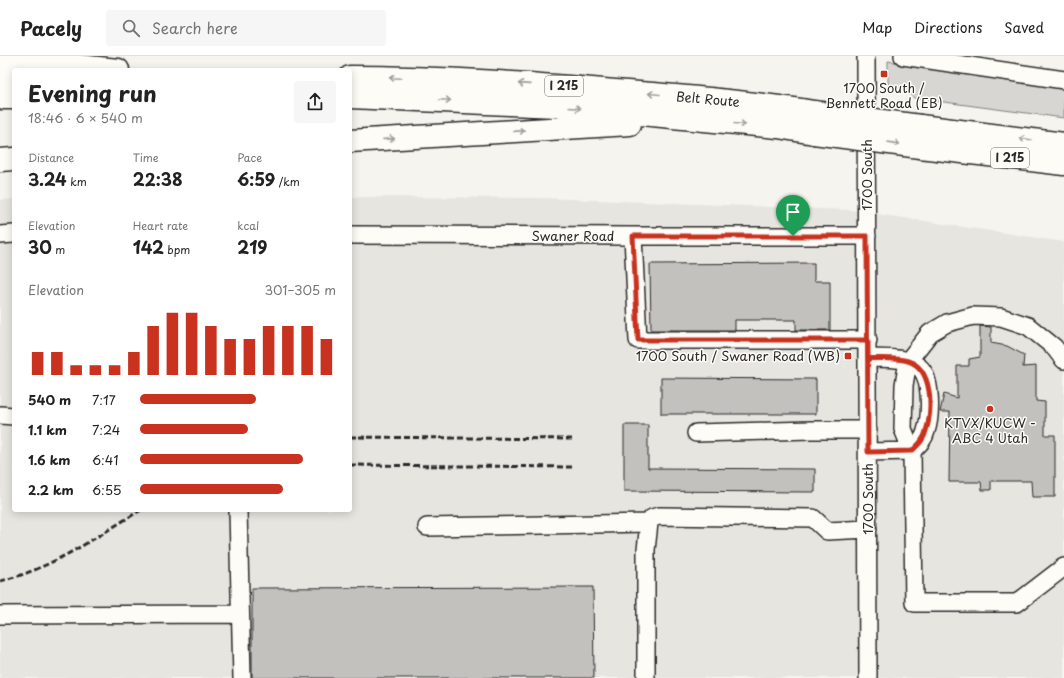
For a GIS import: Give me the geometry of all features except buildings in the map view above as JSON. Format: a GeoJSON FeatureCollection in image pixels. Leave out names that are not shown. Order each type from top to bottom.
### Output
{"type":"FeatureCollection","features":[{"type":"Feature","properties":{"kind":"highway"},"geometry":{"type":"LineString","coordinates":[[0,58],[98,68]]}},
{"type":"Feature","properties":{"kind":"highway","name":"Belt Route"},"geometry":{"type":"LineString","coordinates":[[352,76],[564,86],[769,105],[814,122],[920,136],[1064,164]]}},
{"type":"Feature","properties":{"kind":"highway"},"geometry":{"type":"LineString","coordinates":[[0,77],[12,77]]}},
{"type":"Feature","properties":{"kind":"highway","name":"Belt Route"},"geometry":{"type":"LineString","coordinates":[[352,97],[558,106],[778,127],[814,122]]}},
{"type":"Feature","properties":{"kind":"highway"},"geometry":{"type":"LineString","coordinates":[[0,98],[12,98]]}},
{"type":"Feature","properties":{"kind":"highway"},"geometry":{"type":"LineString","coordinates":[[352,141],[702,119]]}},
{"type":"Feature","properties":{"kind":"highway","name":"Belt Route"},"geometry":{"type":"LineString","coordinates":[[920,136],[1064,144]]}},
{"type":"Feature","properties":{"kind":"highway"},"geometry":{"type":"LineString","coordinates":[[0,160],[12,159]]}},
{"type":"Feature","properties":{"kind":"street","name":"1700 South"},"geometry":{"type":"LineString","coordinates":[[866,56],[868,678]]}},
{"type":"Feature","properties":{"kind":"street"},"geometry":{"type":"LineString","coordinates":[[903,56],[1064,80]]}},
{"type":"Feature","properties":{"kind":"street"},"geometry":{"type":"LineString","coordinates":[[0,235],[12,234]]}},
{"type":"Feature","properties":{"kind":"street","name":"Swaner Road"},"geometry":{"type":"LineString","coordinates":[[352,235],[867,236]]}},
{"type":"Feature","properties":{"kind":"street"},"geometry":{"type":"LineString","coordinates":[[633,236],[638,340],[868,340]]}},
{"type":"Feature","properties":{"kind":"street"},"geometry":{"type":"LineString","coordinates":[[1064,360],[1054,347],[1028,326],[1001,317],[973,316],[947,323],[930,333],[908,361],[904,385],[903,429],[912,451],[914,603],[1017,603],[1064,567]]}},
{"type":"Feature","properties":{"kind":"street"},"geometry":{"type":"LineString","coordinates":[[868,358],[908,361],[920,367],[930,392],[930,412],[926,432],[921,442],[912,451],[868,452]]}},
{"type":"Feature","properties":{"kind":"street"},"geometry":{"type":"LineString","coordinates":[[0,415],[12,416]]}},
{"type":"Feature","properties":{"kind":"street"},"geometry":{"type":"LineString","coordinates":[[696,433],[868,430]]}},
{"type":"Feature","properties":{"kind":"street"},"geometry":{"type":"LineString","coordinates":[[238,512],[242,678]]}},
{"type":"Feature","properties":{"kind":"street"},"geometry":{"type":"LineString","coordinates":[[646,678],[646,550],[649,523],[652,518],[659,516],[813,518],[827,531],[868,529]]}},
{"type":"Feature","properties":{"kind":"street"},"geometry":{"type":"LineString","coordinates":[[427,527],[649,523]]}},
{"type":"Feature","properties":{"kind":"street"},"geometry":{"type":"LineString","coordinates":[[0,615],[240,614]]}},
{"type":"Feature","properties":{"kind":"shaded area"},"geometry":{"type":"Polygon","coordinates":[[[888,61],[1064,86],[1064,118],[914,98],[903,89],[888,84],[888,61]]]}},
{"type":"Feature","properties":{"kind":"shaded area"},"geometry":{"type":"Polygon","coordinates":[[[352,197],[542,198],[850,210],[1064,242],[1064,678],[0,678],[0,200],[12,199],[12,512],[352,512],[352,197]]]}},
{"type":"Feature","properties":{"kind":"railway"},"geometry":{"type":"LineString","coordinates":[[352,437],[574,439]]}},
{"type":"Feature","properties":{"kind":"railway"},"geometry":{"type":"LineString","coordinates":[[352,465],[574,467]]}},
{"type":"Feature","properties":{"kind":"railway"},"geometry":{"type":"LineString","coordinates":[[0,581],[19,576],[55,561],[138,512]]}},
{"type":"Feature","properties":{"kind":"place","name":"1700 South / Bennett Road (EB)"},"geometry":{"type":"Point","coordinates":[884,74]}},
{"type":"Feature","properties":{"kind":"place","name":"1700 South / Swaner Road (WB)"},"geometry":{"type":"Point","coordinates":[848,356]}},
{"type":"Feature","properties":{"kind":"place","name":"KTVX/KUCW - ABC 4 Utah"},"geometry":{"type":"Point","coordinates":[990,409]}},
{"type":"Feature","properties":{"kind":"route"},"geometry":{"type":"LineString","coordinates":[[793,236],[633,236],[638,340],[868,340],[868,358],[908,361],[920,367],[926,379],[930,392],[930,412],[926,432],[921,442],[912,451],[868,452],[868,358],[867,236],[793,236]]}}]}
